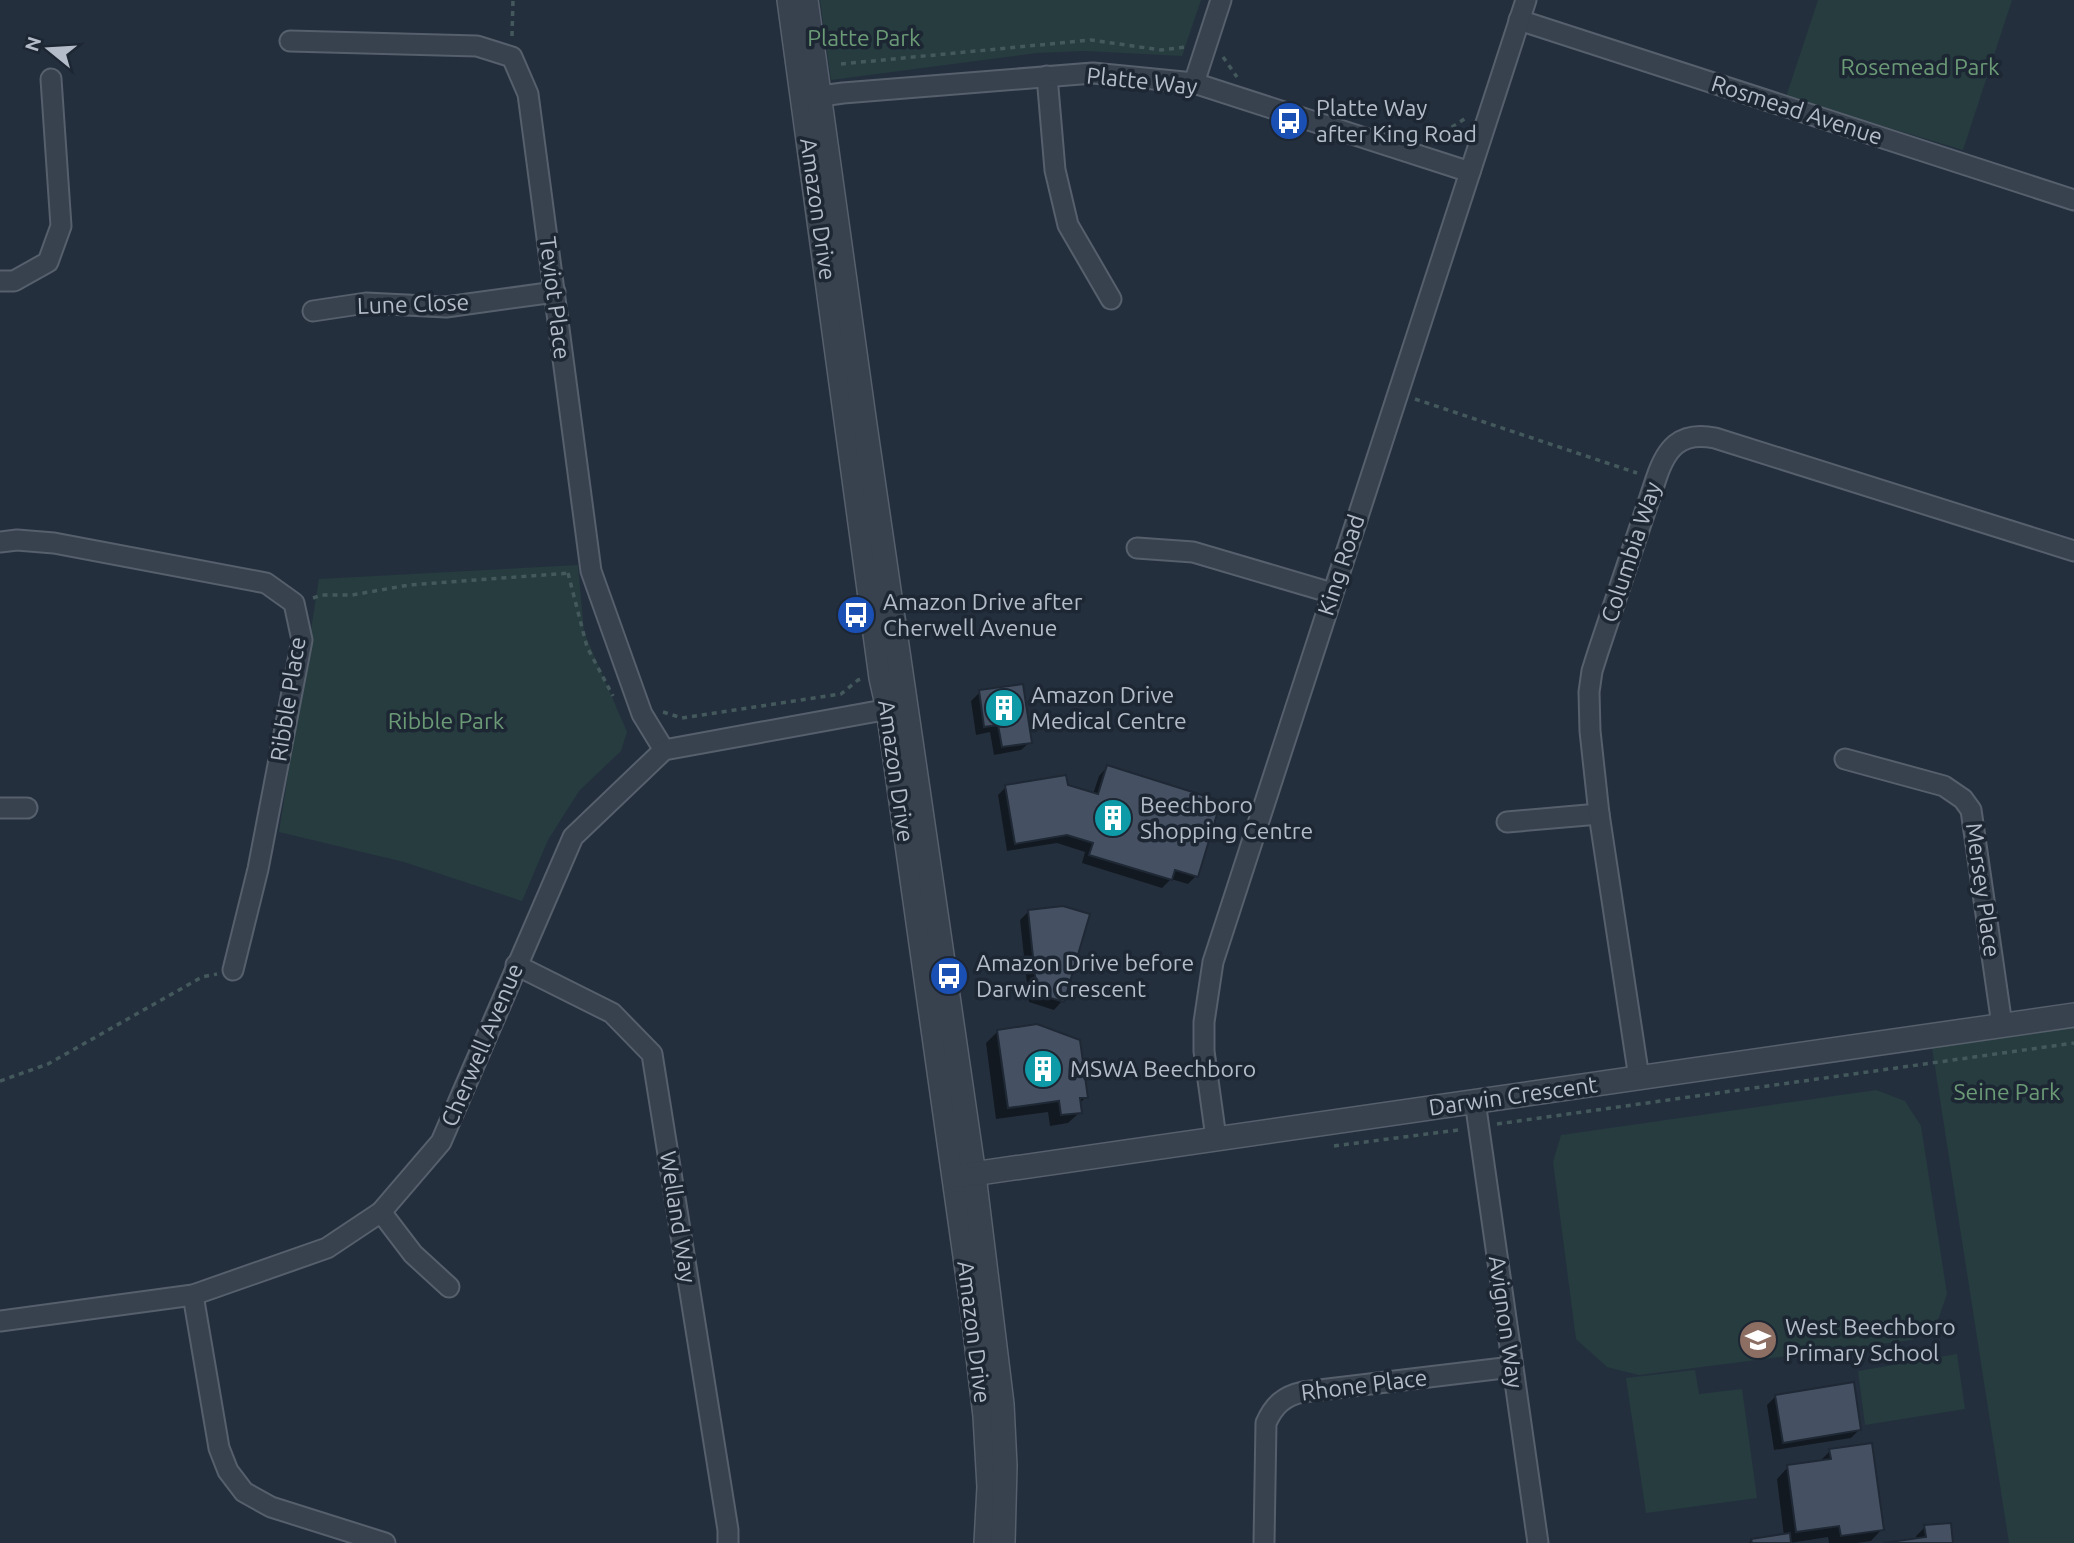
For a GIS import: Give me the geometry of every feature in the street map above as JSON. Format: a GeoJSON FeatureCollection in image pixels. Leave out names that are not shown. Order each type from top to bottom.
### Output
{"type":"FeatureCollection","features":[{"type":"Feature","properties":{"kind":"street","name":"Amazon Drive"},"geometry":{"type":"LineString","coordinates":[[789,0],[811,98],[963,1176],[1003,1414],[1003,1543]]}},
{"type":"Feature","properties":{"kind":"street","name":"Amazon Drive"},"geometry":{"type":"LineString","coordinates":[[806,0],[811,98],[881,678],[897,708]]}},
{"type":"Feature","properties":{"kind":"street"},"geometry":{"type":"LineString","coordinates":[[1194,83],[1220,0]]}},
{"type":"Feature","properties":{"kind":"street","name":"King Road"},"geometry":{"type":"LineString","coordinates":[[1216,1138],[1204,1051],[1204,1022],[1213,962],[1526,0]]}},
{"type":"Feature","properties":{"kind":"street","name":"Rosmead Avenue"},"geometry":{"type":"LineString","coordinates":[[1519,20],[2074,200]]}},
{"type":"Feature","properties":{"kind":"street"},"geometry":{"type":"LineString","coordinates":[[290,41],[477,46],[512,57]]}},
{"type":"Feature","properties":{"kind":"street","name":"Teviot Place"},"geometry":{"type":"LineString","coordinates":[[512,57],[528,94],[591,571],[642,714],[664,750]]}},
{"type":"Feature","properties":{"kind":"street","name":"Platte Way"},"geometry":{"type":"LineString","coordinates":[[811,98],[1093,73],[1194,83],[1470,172]]}},
{"type":"Feature","properties":{"kind":"street"},"geometry":{"type":"LineString","coordinates":[[1047,76],[1055,170],[1069,225],[1111,299]]}},
{"type":"Feature","properties":{"kind":"street"},"geometry":{"type":"LineString","coordinates":[[0,281],[14,281],[48,262],[61,226],[51,79]]}},
{"type":"Feature","properties":{"kind":"street","name":"Lune Close"},"geometry":{"type":"LineString","coordinates":[[313,311],[366,303],[446,307],[555,292]]}},
{"type":"Feature","properties":{"kind":"street","name":"Columbia Way"},"geometry":{"type":"LineString","coordinates":[[1639,1077],[1599,814],[1588,711],[1592,671],[1666,453],[1689,437],[1702,435],[1715,438],[2074,551]]}},
{"type":"Feature","properties":{"kind":"street","name":"Ribble Place"},"geometry":{"type":"LineString","coordinates":[[0,542],[16,540],[54,543],[266,583],[294,603],[302,640],[258,869],[233,970]]}},
{"type":"Feature","properties":{"kind":"street"},"geometry":{"type":"LineString","coordinates":[[1137,548],[1193,552],[1332,593]]}},
{"type":"Feature","properties":{"kind":"street"},"geometry":{"type":"LineString","coordinates":[[664,750],[897,708]]}},
{"type":"Feature","properties":{"kind":"street","name":"Cherwell Avenue"},"geometry":{"type":"LineString","coordinates":[[0,1321],[194,1295],[327,1248],[381,1212],[440,1142],[573,837],[664,750]]}},
{"type":"Feature","properties":{"kind":"street","name":"Mersey Place"},"geometry":{"type":"LineString","coordinates":[[1845,760],[1944,786],[1963,799],[1971,810],[2002,1025]]}},
{"type":"Feature","properties":{"kind":"street"},"geometry":{"type":"LineString","coordinates":[[0,808],[27,808]]}},
{"type":"Feature","properties":{"kind":"street"},"geometry":{"type":"LineString","coordinates":[[1507,822],[1599,814]]}},
{"type":"Feature","properties":{"kind":"street","name":"Welland Way"},"geometry":{"type":"LineString","coordinates":[[516,965],[612,1013],[652,1054],[728,1543]]}},
{"type":"Feature","properties":{"kind":"street","name":"Darwin Crescent"},"geometry":{"type":"LineString","coordinates":[[963,1176],[2074,1015]]}},
{"type":"Feature","properties":{"kind":"street","name":"Avignon Way"},"geometry":{"type":"LineString","coordinates":[[1475,1101],[1538,1543]]}},
{"type":"Feature","properties":{"kind":"street","name":"Amazon Drive"},"geometry":{"type":"LineString","coordinates":[[963,1176],[985,1416],[989,1487],[986,1543]]}},
{"type":"Feature","properties":{"kind":"street"},"geometry":{"type":"LineString","coordinates":[[381,1212],[412,1254],[449,1287]]}},
{"type":"Feature","properties":{"kind":"street"},"geometry":{"type":"LineString","coordinates":[[194,1295],[219,1448],[228,1471],[244,1492],[271,1507],[385,1543]]}},
{"type":"Feature","properties":{"kind":"street","name":"Rhone Place"},"geometry":{"type":"LineString","coordinates":[[1264,1543],[1266,1423],[1280,1401],[1303,1392],[1513,1367]]}},
{"type":"Feature","properties":{"kind":"path"},"geometry":{"type":"LineString","coordinates":[[512,57],[513,0]]}},
{"type":"Feature","properties":{"kind":"path"},"geometry":{"type":"LineString","coordinates":[[1433,160],[1441,134],[1468,116]]}},
{"type":"Feature","properties":{"kind":"path"},"geometry":{"type":"LineString","coordinates":[[1397,393],[1656,479]]}},
{"type":"Feature","properties":{"kind":"path"},"geometry":{"type":"LineString","coordinates":[[294,603],[322,596],[352,595],[409,585],[591,571]]}},
{"type":"Feature","properties":{"kind":"path"},"geometry":{"type":"LineString","coordinates":[[568,573],[587,647],[624,717],[662,711],[682,718],[841,694],[858,680],[881,678]]}},
{"type":"Feature","properties":{"kind":"path"},"geometry":{"type":"LineString","coordinates":[[0,1082],[48,1064],[202,977],[233,970]]}},
{"type":"Feature","properties":{"kind":"path"},"geometry":{"type":"LineString","coordinates":[[1500,1124],[2074,1043]]}},
{"type":"Feature","properties":{"kind":"green space","name":"Platte Park"},"geometry":{"type":"Polygon","coordinates":[[[820,0],[1201,0],[1182,56],[1085,51],[1037,53],[831,80],[820,0]]]}},
{"type":"Feature","properties":{"kind":"green space","name":"Rosemead Park"},"geometry":{"type":"Polygon","coordinates":[[[1818,0],[2012,0],[1963,150],[1786,97],[1818,0]]]}},
{"type":"Feature","properties":{"kind":"green space","name":"Ribble Park"},"geometry":{"type":"Polygon","coordinates":[[[578,565],[584,632],[627,732],[621,751],[579,791],[548,840],[522,901],[404,862],[279,832],[319,579],[578,565]]]}},
{"type":"Feature","properties":{"kind":"green space","name":"Seine Park"},"geometry":{"type":"Polygon","coordinates":[[[2074,1015],[2074,1543],[2009,1543],[1930,1035],[2074,1015]]]}},
{"type":"Feature","properties":{"kind":"green space"},"geometry":{"type":"Polygon","coordinates":[[[1876,1090],[1905,1101],[1921,1126],[1947,1294],[1937,1323],[1912,1340],[1639,1375],[1607,1367],[1576,1339],[1553,1162],[1561,1135],[1876,1090]]]}},
{"type":"Feature","properties":{"kind":"green space"},"geometry":{"type":"Polygon","coordinates":[[[1957,1354],[1965,1409],[1865,1425],[1858,1371],[1957,1354]]]}},
{"type":"Feature","properties":{"kind":"green space"},"geometry":{"type":"Polygon","coordinates":[[[1695,1370],[1699,1394],[1742,1389],[1757,1498],[1646,1513],[1626,1378],[1695,1370]]]}},
{"type":"Feature","properties":{"kind":"building","name":"Amazon Drive Medical Centre"},"geometry":{"type":"Polygon","coordinates":[[[1023,684],[1032,743],[1002,747],[998,725],[984,727],[979,690],[1023,684]]]}},
{"type":"Feature","properties":{"kind":"building","name":"Beechboro Shopping Centre"},"geometry":{"type":"Polygon","coordinates":[[[1107,765],[1221,801],[1198,877],[1175,870],[1172,880],[1089,855],[1093,843],[1067,835],[1015,844],[1005,785],[1066,775],[1068,785],[1098,794],[1107,765]]]}},
{"type":"Feature","properties":{"kind":"building"},"geometry":{"type":"Polygon","coordinates":[[[1063,906],[1090,914],[1064,1002],[1037,994],[1028,910],[1063,906]]]}},
{"type":"Feature","properties":{"kind":"building","name":"MSWA Beechboro"},"geometry":{"type":"Polygon","coordinates":[[[1037,1024],[1080,1040],[1088,1098],[1080,1098],[1082,1113],[1061,1115],[1059,1101],[1008,1108],[997,1030],[1037,1024]]]}},
{"type":"Feature","properties":{"kind":"building"},"geometry":{"type":"Polygon","coordinates":[[[1854,1382],[1861,1430],[1783,1443],[1775,1395],[1854,1382]]]}},
{"type":"Feature","properties":{"kind":"building"},"geometry":{"type":"Polygon","coordinates":[[[1872,1443],[1884,1530],[1841,1536],[1839,1526],[1796,1532],[1787,1465],[1831,1459],[1829,1449],[1872,1443]]]}},
{"type":"Feature","properties":{"kind":"building"},"geometry":{"type":"Polygon","coordinates":[[[1951,1523],[1953,1543],[1883,1543],[1926,1537],[1924,1525],[1951,1523]]]}},
{"type":"Feature","properties":{"kind":"building"},"geometry":{"type":"Polygon","coordinates":[[[1790,1533],[1791,1543],[1752,1543],[1751,1539],[1790,1533]]]}},
{"type":"Feature","properties":{"kind":"place","name":"Platte Way after King Road"},"geometry":{"type":"Point","coordinates":[1289,121]}},
{"type":"Feature","properties":{"kind":"place","name":"Amazon Drive after Cherwell Avenue"},"geometry":{"type":"Point","coordinates":[856,615]}},
{"type":"Feature","properties":{"kind":"place","name":"Amazon Drive Medical Centre"},"geometry":{"type":"Point","coordinates":[1004,708]}},
{"type":"Feature","properties":{"kind":"place","name":"Beechboro Shopping Centre"},"geometry":{"type":"Point","coordinates":[1113,818]}},
{"type":"Feature","properties":{"kind":"place","name":"Amazon Drive before Darwin Crescent"},"geometry":{"type":"Point","coordinates":[949,976]}},
{"type":"Feature","properties":{"kind":"place","name":"MSWA Beechboro"},"geometry":{"type":"Point","coordinates":[1043,1069]}},
{"type":"Feature","properties":{"kind":"place","name":"West Beechboro Primary School"},"geometry":{"type":"Point","coordinates":[1758,1340]}}]}
